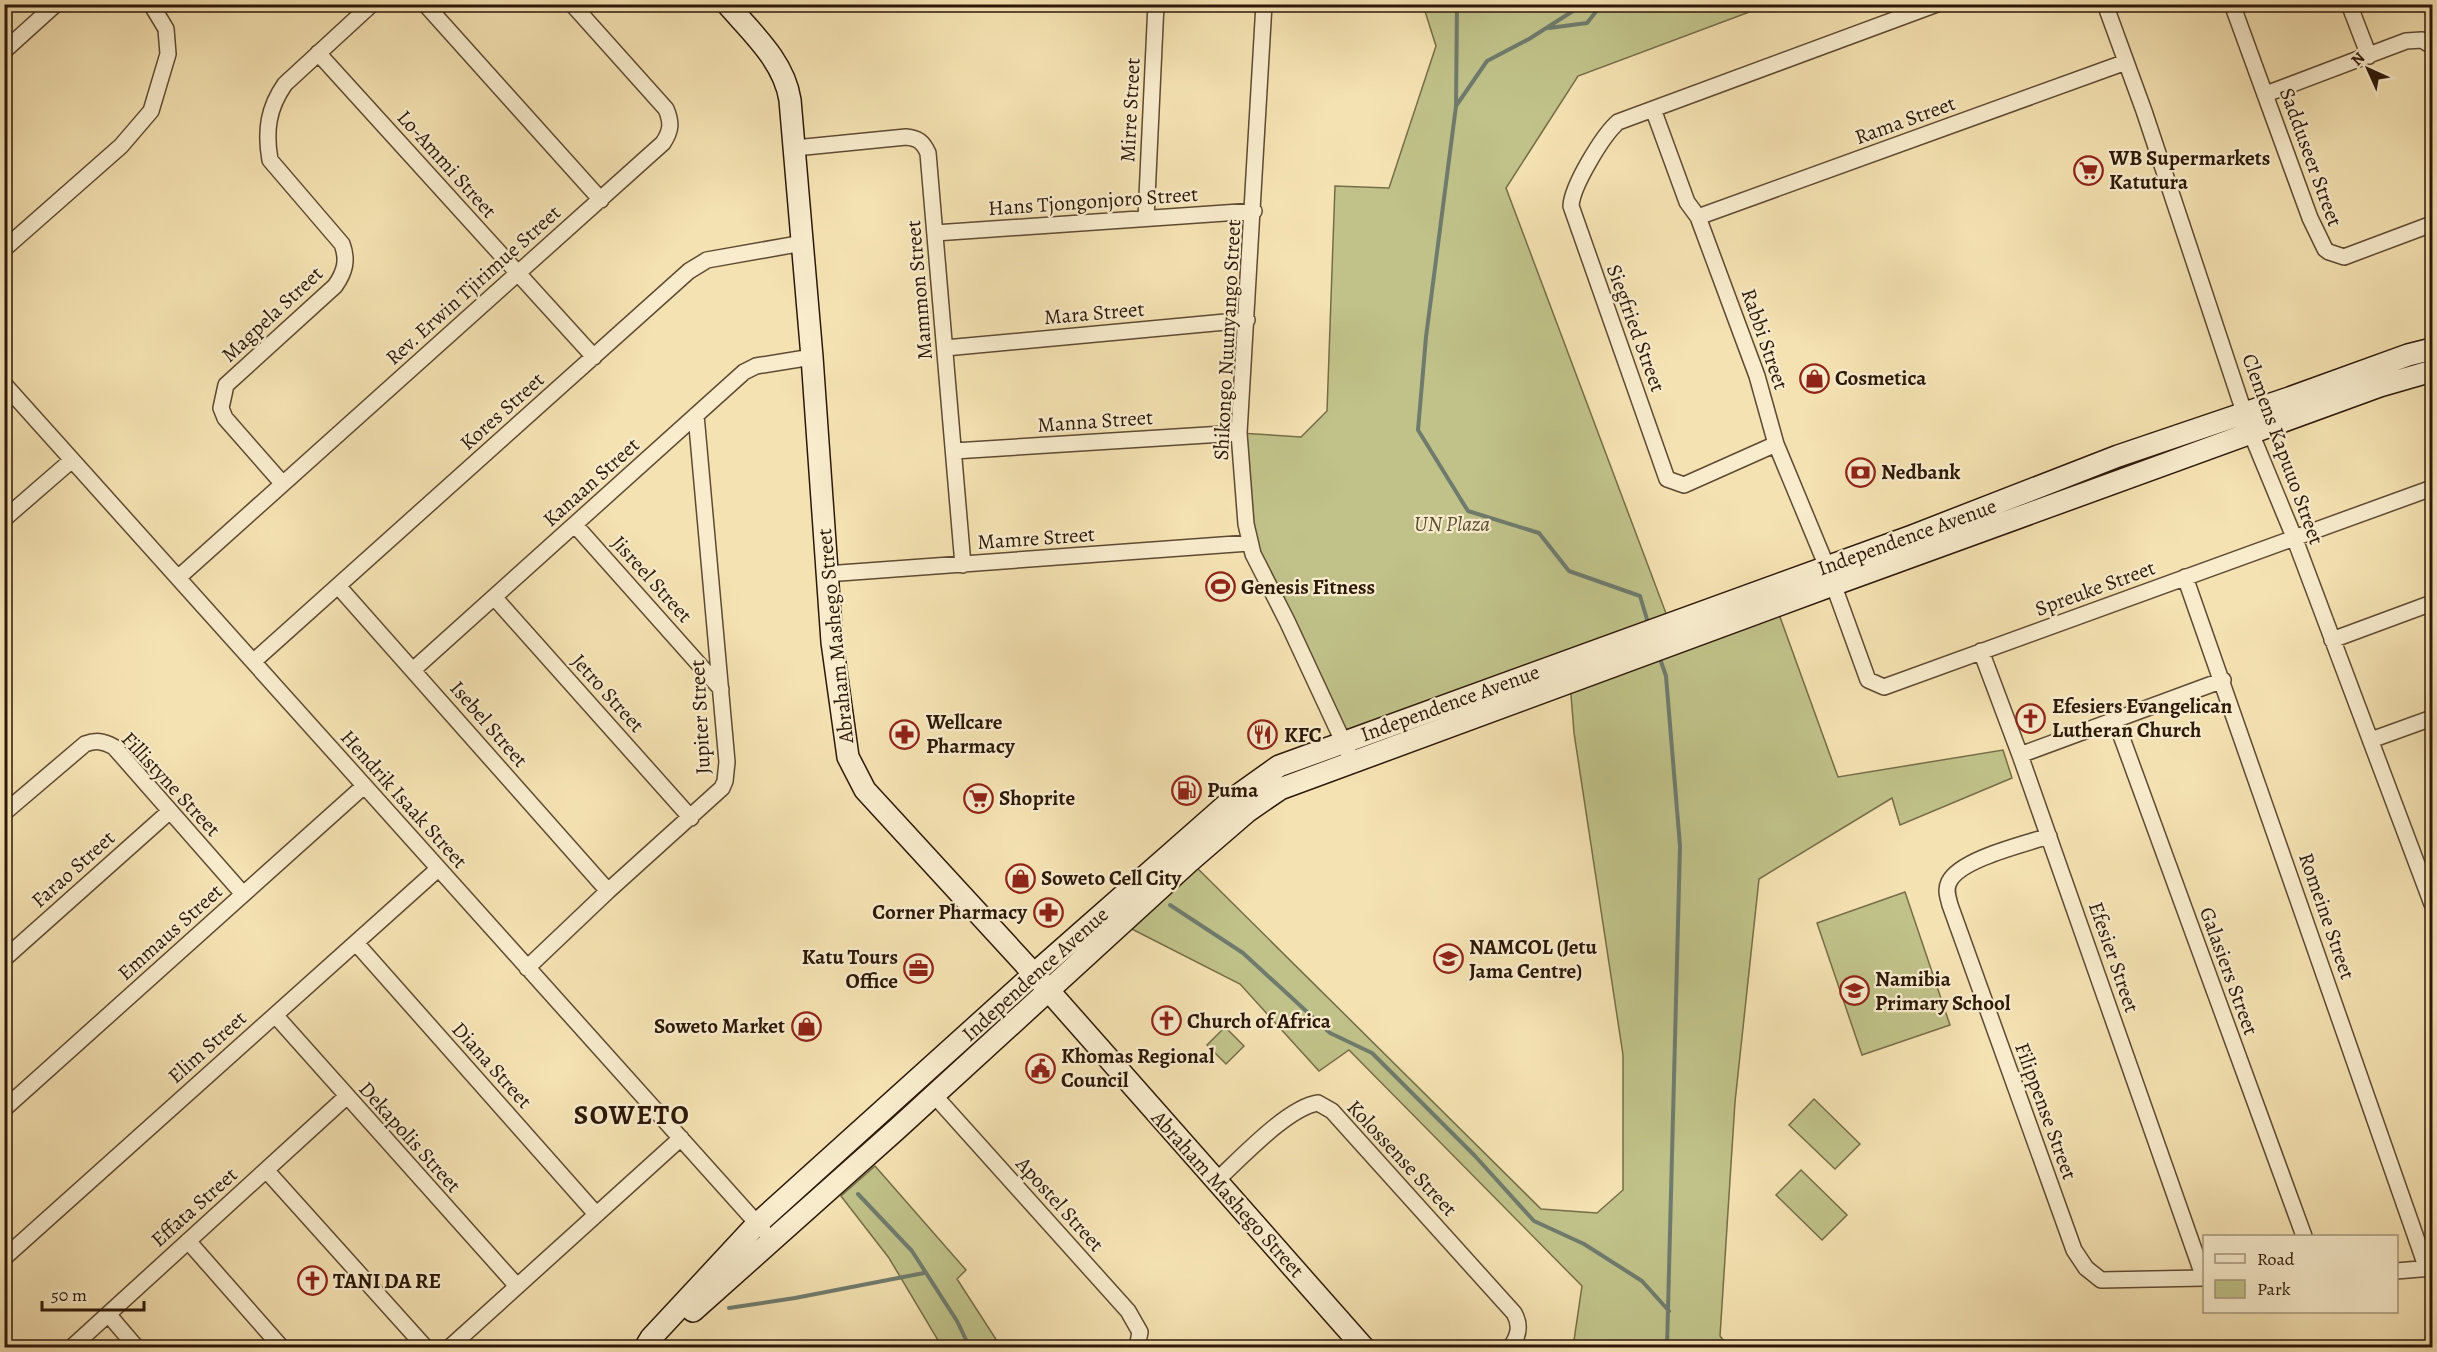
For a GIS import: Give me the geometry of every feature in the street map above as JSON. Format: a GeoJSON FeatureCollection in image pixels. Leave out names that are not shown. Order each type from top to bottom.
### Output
{"type":"FeatureCollection","features":[{"type":"Feature","properties":{"kind":"main road","name":"Abraham Mashego Street"},"geometry":{"type":"LineString","coordinates":[[726,4],[763,45],[781,72],[789,90],[812,357],[832,642],[848,757],[865,790],[1041,982],[1364,1347]]}},
{"type":"Feature","properties":{"kind":"main road","name":"Independence Avenue"},"geometry":{"type":"LineString","coordinates":[[1830,576],[2118,456],[2408,355],[2433,349]]}},
{"type":"Feature","properties":{"kind":"main road","name":"Independence Avenue"},"geometry":{"type":"LineString","coordinates":[[652,1345],[766,1232],[1041,982],[1258,779],[1279,766],[1348,751],[1830,576],[2252,433],[2414,375],[2433,371]]}},
{"type":"Feature","properties":{"kind":"main road","name":"Independence Avenue"},"geometry":{"type":"LineString","coordinates":[[766,1232],[846,1161],[928,1101],[1041,982]]}},
{"type":"Feature","properties":{"kind":"street"},"geometry":{"type":"LineString","coordinates":[[4,51],[56,4]]}},
{"type":"Feature","properties":{"kind":"street"},"geometry":{"type":"LineString","coordinates":[[4,249],[121,146],[151,111],[168,54],[166,29],[151,4]]}},
{"type":"Feature","properties":{"kind":"street","name":"Magpela Street"},"geometry":{"type":"LineString","coordinates":[[282,483],[232,427],[221,408],[226,385],[335,286],[343,275],[346,254],[342,244],[270,160],[268,146],[270,113],[274,100],[285,84],[372,4]]}},
{"type":"Feature","properties":{"kind":"street"},"geometry":{"type":"LineString","coordinates":[[425,4],[601,200]]}},
{"type":"Feature","properties":{"kind":"street","name":"Rev. Erwin Tjirimue Street"},"geometry":{"type":"LineString","coordinates":[[179,577],[663,143],[669,134],[670,117],[666,110],[572,4]]}},
{"type":"Feature","properties":{"kind":"street","name":"Mirre Street"},"geometry":{"type":"LineString","coordinates":[[1146,218],[1156,4]]}},
{"type":"Feature","properties":{"kind":"street","name":"Shikongo Nuunyango Street"},"geometry":{"type":"LineString","coordinates":[[1264,4],[1254,211],[1239,433],[1249,543],[1348,751]]}},
{"type":"Feature","properties":{"kind":"street"},"geometry":{"type":"LineString","coordinates":[[1653,109],[1937,4]]}},
{"type":"Feature","properties":{"kind":"street","name":"Clemens Kapuuo Street"},"geometry":{"type":"LineString","coordinates":[[2105,4],[2244,412],[2294,537],[2433,904]]}},
{"type":"Feature","properties":{"kind":"street","name":"Sadduseer Street"},"geometry":{"type":"LineString","coordinates":[[2232,4],[2317,237],[2329,252],[2344,256],[2350,255],[2433,224]]}},
{"type":"Feature","properties":{"kind":"street"},"geometry":{"type":"LineString","coordinates":[[2349,4],[2369,56]]}},
{"type":"Feature","properties":{"kind":"street"},"geometry":{"type":"LineString","coordinates":[[2266,94],[2414,40],[2422,40],[2433,46]]}},
{"type":"Feature","properties":{"kind":"street","name":"Lo-Ammi Street"},"geometry":{"type":"LineString","coordinates":[[318,53],[594,357]]}},
{"type":"Feature","properties":{"kind":"street","name":"Rama Street"},"geometry":{"type":"LineString","coordinates":[[1698,217],[2126,62]]}},
{"type":"Feature","properties":{"kind":"street","name":"Rabbi Street"},"geometry":{"type":"LineString","coordinates":[[1653,109],[1687,202],[1698,217],[1757,376],[1776,444],[1830,576]]}},
{"type":"Feature","properties":{"kind":"street","name":"Siegfried Street"},"geometry":{"type":"LineString","coordinates":[[1653,109],[1618,122],[1613,127],[1575,188],[1571,206],[1667,479],[1684,485],[1776,444]]}},
{"type":"Feature","properties":{"kind":"street","name":"Mammon Street"},"geometry":{"type":"LineString","coordinates":[[795,148],[906,137],[915,138],[924,143],[930,160],[963,565]]}},
{"type":"Feature","properties":{"kind":"street","name":"Hans Tjongonjoro Street"},"geometry":{"type":"LineString","coordinates":[[935,233],[1254,211]]}},
{"type":"Feature","properties":{"kind":"street","name":"Kores Street"},"geometry":{"type":"LineString","coordinates":[[254,661],[699,264],[707,260],[803,243]]}},
{"type":"Feature","properties":{"kind":"street","name":"Mara Street"},"geometry":{"type":"LineString","coordinates":[[945,348],[1247,320]]}},
{"type":"Feature","properties":{"kind":"street","name":"Kanaan Street"},"geometry":{"type":"LineString","coordinates":[[414,669],[749,369],[812,357]]}},
{"type":"Feature","properties":{"kind":"street","name":"Hendrik Isaak Street"},"geometry":{"type":"LineString","coordinates":[[4,384],[766,1232]]}},
{"type":"Feature","properties":{"kind":"street","name":"Jupiter Street"},"geometry":{"type":"LineString","coordinates":[[527,968],[608,891],[691,818],[722,788],[725,781],[727,762],[696,415]]}},
{"type":"Feature","properties":{"kind":"street","name":"Manna Street"},"geometry":{"type":"LineString","coordinates":[[954,451],[1239,433]]}},
{"type":"Feature","properties":{"kind":"street"},"geometry":{"type":"LineString","coordinates":[[4,519],[72,460]]}},
{"type":"Feature","properties":{"kind":"street","name":"Spreuke Street"},"geometry":{"type":"LineString","coordinates":[[1830,576],[1868,680],[1884,687],[2433,488]]}},
{"type":"Feature","properties":{"kind":"street","name":"Jisreel Street"},"geometry":{"type":"LineString","coordinates":[[575,525],[721,689]]}},
{"type":"Feature","properties":{"kind":"street","name":"Mamre Street"},"geometry":{"type":"LineString","coordinates":[[826,574],[1249,543]]}},
{"type":"Feature","properties":{"kind":"street","name":"Romeine Street"},"geometry":{"type":"LineString","coordinates":[[2186,577],[2430,1269]]}},
{"type":"Feature","properties":{"kind":"street","name":"Isebel Street"},"geometry":{"type":"LineString","coordinates":[[338,586],[414,669],[608,891]]}},
{"type":"Feature","properties":{"kind":"street","name":"Jetro Street"},"geometry":{"type":"LineString","coordinates":[[494,597],[691,818]]}},
{"type":"Feature","properties":{"kind":"street"},"geometry":{"type":"LineString","coordinates":[[2332,640],[2433,603]]}},
{"type":"Feature","properties":{"kind":"street","name":"Efesier Street"},"geometry":{"type":"LineString","coordinates":[[1981,651],[2049,836],[2203,1275]]}},
{"type":"Feature","properties":{"kind":"street"},"geometry":{"type":"LineString","coordinates":[[2020,755],[2223,680]]}},
{"type":"Feature","properties":{"kind":"street"},"geometry":{"type":"LineString","coordinates":[[2371,740],[2433,718]]}},
{"type":"Feature","properties":{"kind":"street","name":"Galasiers Street"},"geometry":{"type":"LineString","coordinates":[[2115,719],[2304,1235]]}},
{"type":"Feature","properties":{"kind":"street","name":"Fillistyne Street"},"geometry":{"type":"LineString","coordinates":[[4,813],[85,744],[94,741],[104,742],[114,747],[243,894]]}},
{"type":"Feature","properties":{"kind":"street","name":"Emmaus Street"},"geometry":{"type":"LineString","coordinates":[[4,1109],[364,786]]}},
{"type":"Feature","properties":{"kind":"street","name":"Farao Street"},"geometry":{"type":"LineString","coordinates":[[4,959],[170,811]]}},
{"type":"Feature","properties":{"kind":"street","name":"Filippense Street"},"geometry":{"type":"LineString","coordinates":[[2049,836],[1965,867],[1956,872],[1946,892],[2074,1250],[2086,1268],[2101,1280],[2203,1278]]}},
{"type":"Feature","properties":{"kind":"street","name":"Elim Street"},"geometry":{"type":"LineString","coordinates":[[4,1258],[438,869]]}},
{"type":"Feature","properties":{"kind":"street","name":"Diana Street"},"geometry":{"type":"LineString","coordinates":[[356,943],[596,1214]]}},
{"type":"Feature","properties":{"kind":"street","name":"Dekapolis Street"},"geometry":{"type":"LineString","coordinates":[[275,1015],[517,1286]]}},
{"type":"Feature","properties":{"kind":"street","name":"Effata Street"},"geometry":{"type":"LineString","coordinates":[[71,1347],[346,1097]]}},
{"type":"Feature","properties":{"kind":"street","name":"Apostel Street"},"geometry":{"type":"LineString","coordinates":[[928,1101],[1128,1311],[1140,1332],[1137,1347]]}},
{"type":"Feature","properties":{"kind":"street","name":"Kolossense Street"},"geometry":{"type":"LineString","coordinates":[[1216,1181],[1289,1116],[1307,1104],[1318,1103],[1332,1112],[1514,1312],[1519,1322],[1519,1332],[1510,1347]]}},
{"type":"Feature","properties":{"kind":"street"},"geometry":{"type":"LineString","coordinates":[[449,1347],[681,1138]]}},
{"type":"Feature","properties":{"kind":"street"},"geometry":{"type":"LineString","coordinates":[[266,1170],[426,1347]]}},
{"type":"Feature","properties":{"kind":"street"},"geometry":{"type":"LineString","coordinates":[[188,1241],[282,1347]]}},
{"type":"Feature","properties":{"kind":"street"},"geometry":{"type":"LineString","coordinates":[[2398,1271],[2430,1269]]}},
{"type":"Feature","properties":{"kind":"street"},"geometry":{"type":"LineString","coordinates":[[108,1314],[137,1347]]}},
{"type":"Feature","properties":{"kind":"green space","name":"UN Plaza"},"geometry":{"type":"Polygon","coordinates":[[[1423,5],[1768,5],[1578,76],[1506,188],[1670,624],[1344,742],[1253,554],[1240,433],[1301,437],[1327,411],[1335,186],[1389,188],[1436,46],[1423,5]]]}},
{"type":"Feature","properties":{"kind":"green space"},"geometry":{"type":"Polygon","coordinates":[[[1776,606],[1838,777],[2003,750],[2012,778],[1900,825],[1892,798],[1759,879],[1735,1102],[1720,1336],[1729,1347],[1573,1347],[1582,1286],[1349,1050],[1319,1071],[1240,984],[1122,924],[1191,862],[1541,1209],[1597,1213],[1623,1190],[1623,1055],[1574,733],[1570,682],[1776,606]]]}},
{"type":"Feature","properties":{"kind":"green space"},"geometry":{"type":"Polygon","coordinates":[[[1905,892],[1950,1025],[1862,1055],[1817,923],[1905,892]]]}},
{"type":"Feature","properties":{"kind":"green space"},"geometry":{"type":"Polygon","coordinates":[[[1225,1027],[1244,1046],[1226,1064],[1207,1045],[1225,1027]]]}},
{"type":"Feature","properties":{"kind":"green space"},"geometry":{"type":"Polygon","coordinates":[[[1814,1099],[1860,1144],[1835,1169],[1789,1125],[1814,1099]]]}},
{"type":"Feature","properties":{"kind":"green space"},"geometry":{"type":"Polygon","coordinates":[[[875,1166],[966,1270],[957,1279],[1001,1347],[942,1347],[889,1258],[841,1196],[875,1166]]]}},
{"type":"Feature","properties":{"kind":"green space"},"geometry":{"type":"Polygon","coordinates":[[[1801,1170],[1847,1215],[1822,1240],[1776,1195],[1801,1170]]]}},
{"type":"Feature","properties":{"kind":"waterway"},"geometry":{"type":"LineString","coordinates":[[1457,4],[1456,106],[1426,337],[1418,430],[1468,511],[1539,533],[1569,571],[1640,596],[1649,626]]}},
{"type":"Feature","properties":{"kind":"waterway"},"geometry":{"type":"LineString","coordinates":[[1456,106],[1487,61],[1529,39],[1584,4]]}},
{"type":"Feature","properties":{"kind":"waterway"},"geometry":{"type":"LineString","coordinates":[[1549,28],[1587,23],[1602,4]]}},
{"type":"Feature","properties":{"kind":"waterway"},"geometry":{"type":"LineString","coordinates":[[1659,656],[1666,676],[1680,846],[1667,1348]]}},
{"type":"Feature","properties":{"kind":"waterway"},"geometry":{"type":"LineString","coordinates":[[1170,905],[1243,953],[1330,1033],[1372,1053],[1475,1156],[1534,1221],[1584,1244],[1642,1281],[1669,1311]]}},
{"type":"Feature","properties":{"kind":"waterway"},"geometry":{"type":"LineString","coordinates":[[858,1194],[912,1251],[957,1321],[970,1348]]}},
{"type":"Feature","properties":{"kind":"waterway"},"geometry":{"type":"LineString","coordinates":[[729,1308],[795,1298],[924,1273]]}},
{"type":"Feature","properties":{"kind":"place","name":"WB Supermarkets Katutura"},"geometry":{"type":"Point","coordinates":[2088,170]}},
{"type":"Feature","properties":{"kind":"place","name":"Cosmetica"},"geometry":{"type":"Point","coordinates":[1814,378]}},
{"type":"Feature","properties":{"kind":"place","name":"Nedbank"},"geometry":{"type":"Point","coordinates":[1860,472]}},
{"type":"Feature","properties":{"kind":"place","name":"Genesis Fitness"},"geometry":{"type":"Point","coordinates":[1220,587]}},
{"type":"Feature","properties":{"kind":"place","name":"Efesiers Evangelican Lutheran Church"},"geometry":{"type":"Point","coordinates":[2031,718]}},
{"type":"Feature","properties":{"kind":"place","name":"Wellcare Pharmacy"},"geometry":{"type":"Point","coordinates":[905,734]}},
{"type":"Feature","properties":{"kind":"place","name":"KFC"},"geometry":{"type":"Point","coordinates":[1263,735]}},
{"type":"Feature","properties":{"kind":"place","name":"Puma"},"geometry":{"type":"Point","coordinates":[1186,790]}},
{"type":"Feature","properties":{"kind":"place","name":"Shoprite"},"geometry":{"type":"Point","coordinates":[978,798]}},
{"type":"Feature","properties":{"kind":"place","name":"Soweto Cell City"},"geometry":{"type":"Point","coordinates":[1020,878]}},
{"type":"Feature","properties":{"kind":"place","name":"Corner Pharmacy"},"geometry":{"type":"Point","coordinates":[1048,912]}},
{"type":"Feature","properties":{"kind":"place","name":"NAMCOL (Jetu Jama Centre)"},"geometry":{"type":"Point","coordinates":[1448,959]}},
{"type":"Feature","properties":{"kind":"place","name":"Katu Tours Office"},"geometry":{"type":"Point","coordinates":[919,969]}},
{"type":"Feature","properties":{"kind":"place","name":"Namibia Primary School"},"geometry":{"type":"Point","coordinates":[1854,991]}},
{"type":"Feature","properties":{"kind":"place","name":"Church of Africa"},"geometry":{"type":"Point","coordinates":[1166,1021]}},
{"type":"Feature","properties":{"kind":"place","name":"Soweto Market"},"geometry":{"type":"Point","coordinates":[806,1026]}},
{"type":"Feature","properties":{"kind":"place","name":"Khomas Regional Council"},"geometry":{"type":"Point","coordinates":[1040,1068]}},
{"type":"Feature","properties":{"kind":"place","name":"TANI DA RE"},"geometry":{"type":"Point","coordinates":[312,1281]}},
{"type":"Feature","properties":{"kind":"district","name":"SOWETO"},"geometry":{"type":"Point","coordinates":[632,1115]}}]}
